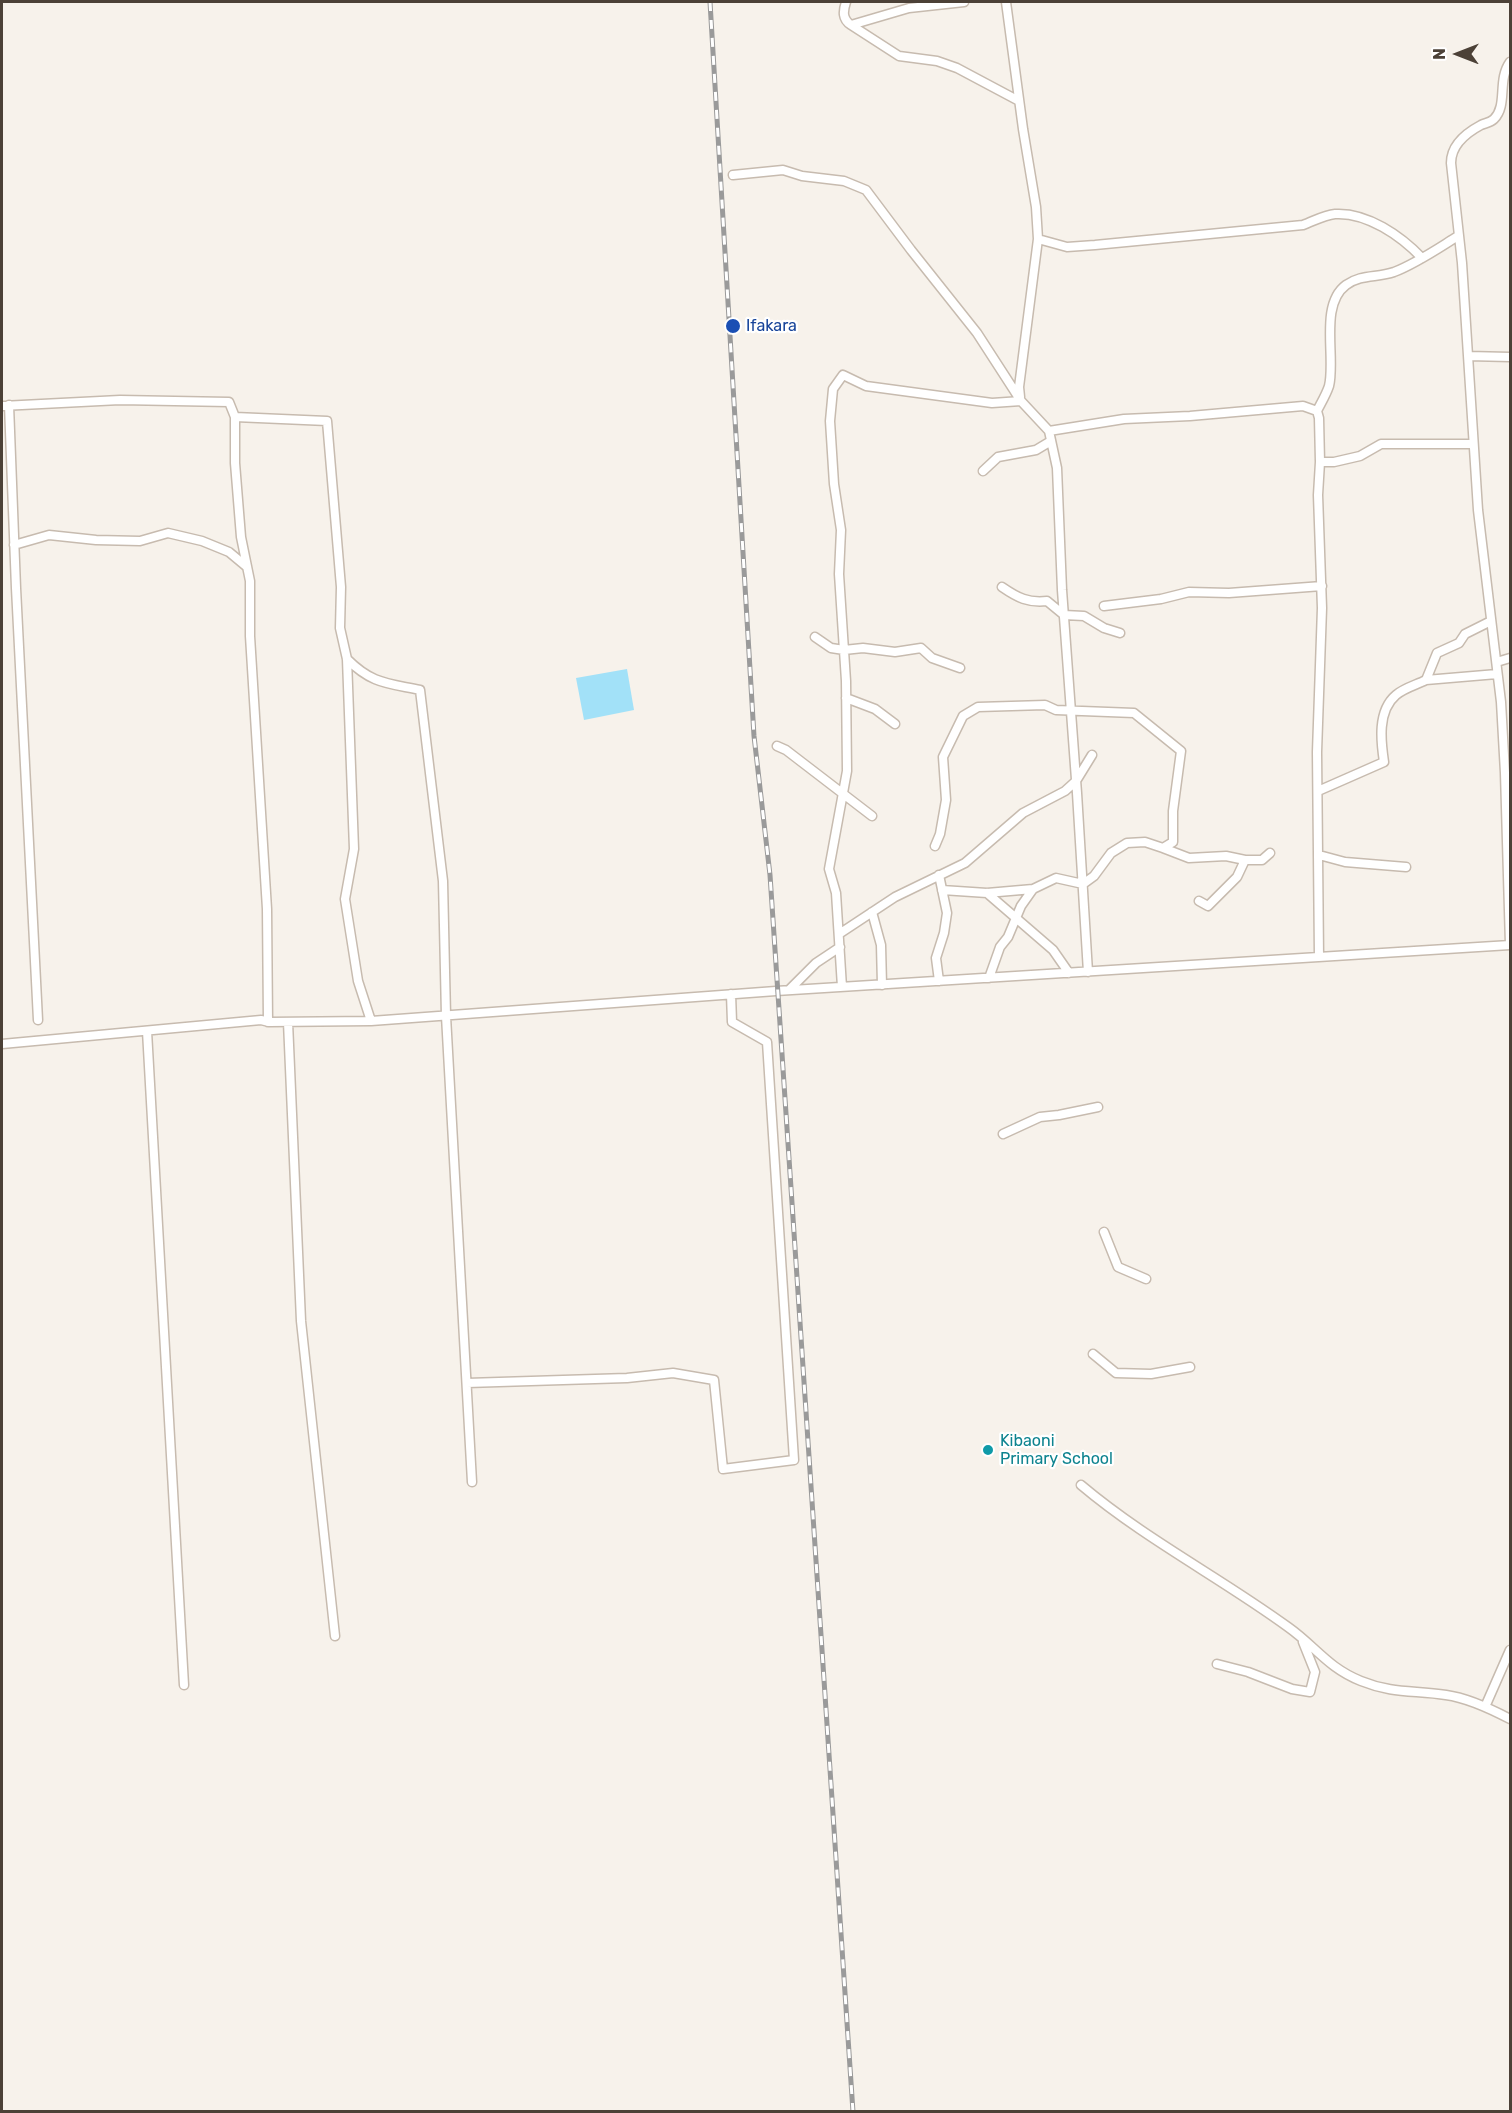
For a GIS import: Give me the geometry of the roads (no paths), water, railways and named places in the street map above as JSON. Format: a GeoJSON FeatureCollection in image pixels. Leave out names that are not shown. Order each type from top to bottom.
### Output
{"type":"FeatureCollection","features":[{"type":"Feature","properties":{"kind":"street"},"geometry":{"type":"LineString","coordinates":[[846,2],[844,16],[846,21],[899,56],[937,61],[957,68],[1019,101]]}},
{"type":"Feature","properties":{"kind":"street"},"geometry":{"type":"LineString","coordinates":[[851,25],[909,8],[964,2]]}},
{"type":"Feature","properties":{"kind":"street"},"geometry":{"type":"LineString","coordinates":[[1006,2],[1033,188],[1038,239],[1019,387],[1021,401]]}},
{"type":"Feature","properties":{"kind":"street"},"geometry":{"type":"LineString","coordinates":[[2,1044],[261,1020],[268,1022],[371,1021],[789,990],[1510,945],[1506,773],[1478,510],[1462,263],[1451,177],[1452,150],[1456,144],[1495,118],[1500,106],[1503,75],[1510,63]]}},
{"type":"Feature","properties":{"kind":"street"},"geometry":{"type":"LineString","coordinates":[[733,175],[783,170],[802,176],[844,181],[866,190],[977,333],[1021,401],[1049,431],[1057,468],[1064,615],[1088,972]]}},
{"type":"Feature","properties":{"kind":"street"},"geometry":{"type":"LineString","coordinates":[[1038,239],[1067,247],[1095,245],[1304,225],[1335,214],[1353,215],[1371,221],[1412,248],[1422,258]]}},
{"type":"Feature","properties":{"kind":"street"},"geometry":{"type":"LineString","coordinates":[[1319,957],[1318,791],[1322,586],[1317,411],[1329,385],[1332,318],[1338,294],[1353,280],[1364,276],[1390,273],[1422,258],[1458,236]]}},
{"type":"Feature","properties":{"kind":"street"},"geometry":{"type":"LineString","coordinates":[[1468,356],[1510,357]]}},
{"type":"Feature","properties":{"kind":"street"},"geometry":{"type":"LineString","coordinates":[[842,987],[836,893],[829,869],[846,771],[846,698],[839,574],[841,530],[834,484],[830,421],[832,388],[843,375],[867,386],[993,403],[1021,401]]}},
{"type":"Feature","properties":{"kind":"street"},"geometry":{"type":"LineString","coordinates":[[38,1020],[5,406],[120,400],[229,402],[235,417],[241,537],[250,581],[250,636],[267,909],[268,1022]]}},
{"type":"Feature","properties":{"kind":"street"},"geometry":{"type":"LineString","coordinates":[[1049,431],[1124,419],[1190,416],[1288,406],[1303,406],[1317,411]]}},
{"type":"Feature","properties":{"kind":"street"},"geometry":{"type":"LineString","coordinates":[[235,417],[327,421],[341,587],[340,628],[347,659],[354,849],[345,899],[358,981],[371,1021]]}},
{"type":"Feature","properties":{"kind":"street"},"geometry":{"type":"LineString","coordinates":[[983,471],[998,457],[1036,450],[1051,441]]}},
{"type":"Feature","properties":{"kind":"street"},"geometry":{"type":"LineString","coordinates":[[1320,462],[1334,462],[1360,456],[1381,444],[1473,444]]}},
{"type":"Feature","properties":{"kind":"street"},"geometry":{"type":"LineString","coordinates":[[14,544],[49,535],[96,540],[140,541],[168,533],[202,541],[229,552],[246,567]]}},
{"type":"Feature","properties":{"kind":"street"},"geometry":{"type":"LineString","coordinates":[[1104,606],[1161,599],[1190,591],[1229,593],[1322,586]]}},
{"type":"Feature","properties":{"kind":"street"},"geometry":{"type":"LineString","coordinates":[[1002,587],[1022,600],[1034,603],[1047,601],[1064,615],[1084,616],[1104,628],[1120,633]]}},
{"type":"Feature","properties":{"kind":"street"},"geometry":{"type":"LineString","coordinates":[[1426,680],[1437,653],[1459,643],[1465,634],[1491,621]]}},
{"type":"Feature","properties":{"kind":"street"},"geometry":{"type":"LineString","coordinates":[[815,637],[831,648],[844,650],[863,648],[895,652],[921,648],[932,658],[960,668]]}},
{"type":"Feature","properties":{"kind":"street"},"geometry":{"type":"LineString","coordinates":[[1500,661],[1510,658]]}},
{"type":"Feature","properties":{"kind":"street"},"geometry":{"type":"LineString","coordinates":[[347,659],[361,673],[377,681],[420,690],[443,881],[446,1016],[472,1482]]}},
{"type":"Feature","properties":{"kind":"street"},"geometry":{"type":"LineString","coordinates":[[1318,791],[1384,762],[1380,732],[1385,713],[1395,696],[1426,680],[1497,674]]}},
{"type":"Feature","properties":{"kind":"street"},"geometry":{"type":"LineString","coordinates":[[846,698],[875,709],[895,724]]}},
{"type":"Feature","properties":{"kind":"street"},"geometry":{"type":"LineString","coordinates":[[935,846],[940,834],[946,800],[943,757],[963,716],[978,706],[1045,705],[1056,710],[1134,713],[1181,751],[1173,811],[1173,842],[1163,848]]}},
{"type":"Feature","properties":{"kind":"street"},"geometry":{"type":"LineString","coordinates":[[777,746],[786,750],[872,816]]}},
{"type":"Feature","properties":{"kind":"street"},"geometry":{"type":"LineString","coordinates":[[839,934],[895,897],[965,863],[1023,813],[1065,791],[1076,781],[1092,755]]}},
{"type":"Feature","properties":{"kind":"street"},"geometry":{"type":"LineString","coordinates":[[942,890],[987,893],[1033,889],[1056,878],[1083,884],[1094,876],[1111,853],[1127,843],[1145,842],[1189,858],[1226,856],[1245,860],[1262,860],[1270,853]]}},
{"type":"Feature","properties":{"kind":"street"},"geometry":{"type":"LineString","coordinates":[[1319,855],[1345,862],[1406,867]]}},
{"type":"Feature","properties":{"kind":"street"},"geometry":{"type":"LineString","coordinates":[[1199,901],[1208,906],[1237,877],[1245,860]]}},
{"type":"Feature","properties":{"kind":"street"},"geometry":{"type":"LineString","coordinates":[[939,875],[947,913],[944,933],[936,958],[939,981]]}},
{"type":"Feature","properties":{"kind":"street"},"geometry":{"type":"LineString","coordinates":[[989,978],[1014,919],[1033,889]]}},
{"type":"Feature","properties":{"kind":"street"},"geometry":{"type":"LineString","coordinates":[[987,893],[1014,919],[1053,950],[1069,973]]}},
{"type":"Feature","properties":{"kind":"street"},"geometry":{"type":"LineString","coordinates":[[872,912],[881,945],[882,985]]}},
{"type":"Feature","properties":{"kind":"street"},"geometry":{"type":"LineString","coordinates":[[789,990],[816,963],[840,946]]}},
{"type":"Feature","properties":{"kind":"street"},"geometry":{"type":"LineString","coordinates":[[467,1383],[627,1378],[673,1373],[714,1380],[723,1469],[794,1460],[767,1042],[732,1022],[731,994]]}},
{"type":"Feature","properties":{"kind":"street"},"geometry":{"type":"LineString","coordinates":[[288,1022],[301,1321],[335,1636]]}},
{"type":"Feature","properties":{"kind":"street"},"geometry":{"type":"LineString","coordinates":[[147,1031],[184,1685]]}},
{"type":"Feature","properties":{"kind":"street"},"geometry":{"type":"LineString","coordinates":[[1003,1134],[1040,1116],[1059,1115],[1098,1107]]}},
{"type":"Feature","properties":{"kind":"street"},"geometry":{"type":"LineString","coordinates":[[1104,1232],[1118,1267],[1146,1279]]}},
{"type":"Feature","properties":{"kind":"street"},"geometry":{"type":"LineString","coordinates":[[1093,1354],[1116,1373],[1151,1374],[1190,1367]]}},
{"type":"Feature","properties":{"kind":"street"},"geometry":{"type":"LineString","coordinates":[[1081,1485],[1120,1515],[1291,1629],[1334,1668],[1360,1681],[1390,1691],[1447,1695],[1485,1707],[1510,1719]]}},
{"type":"Feature","properties":{"kind":"street"},"geometry":{"type":"LineString","coordinates":[[1217,1664],[1248,1672],[1292,1689],[1310,1692],[1315,1672],[1301,1639]]}},
{"type":"Feature","properties":{"kind":"street"},"geometry":{"type":"LineString","coordinates":[[1485,1707],[1510,1650]]}},
{"type":"Feature","properties":{"kind":"water"},"geometry":{"type":"Polygon","coordinates":[[[627,669],[634,710],[584,720],[576,678],[627,669]]]}},
{"type":"Feature","properties":{"kind":"railway"},"geometry":{"type":"LineString","coordinates":[[710,2],[754,736],[770,875],[853,2112]]}},
{"type":"Feature","properties":{"kind":"place","name":"Ifakara"},"geometry":{"type":"Point","coordinates":[733,326]}},
{"type":"Feature","properties":{"kind":"place","name":"Kibaoni Primary School"},"geometry":{"type":"Point","coordinates":[988,1450]}}]}
